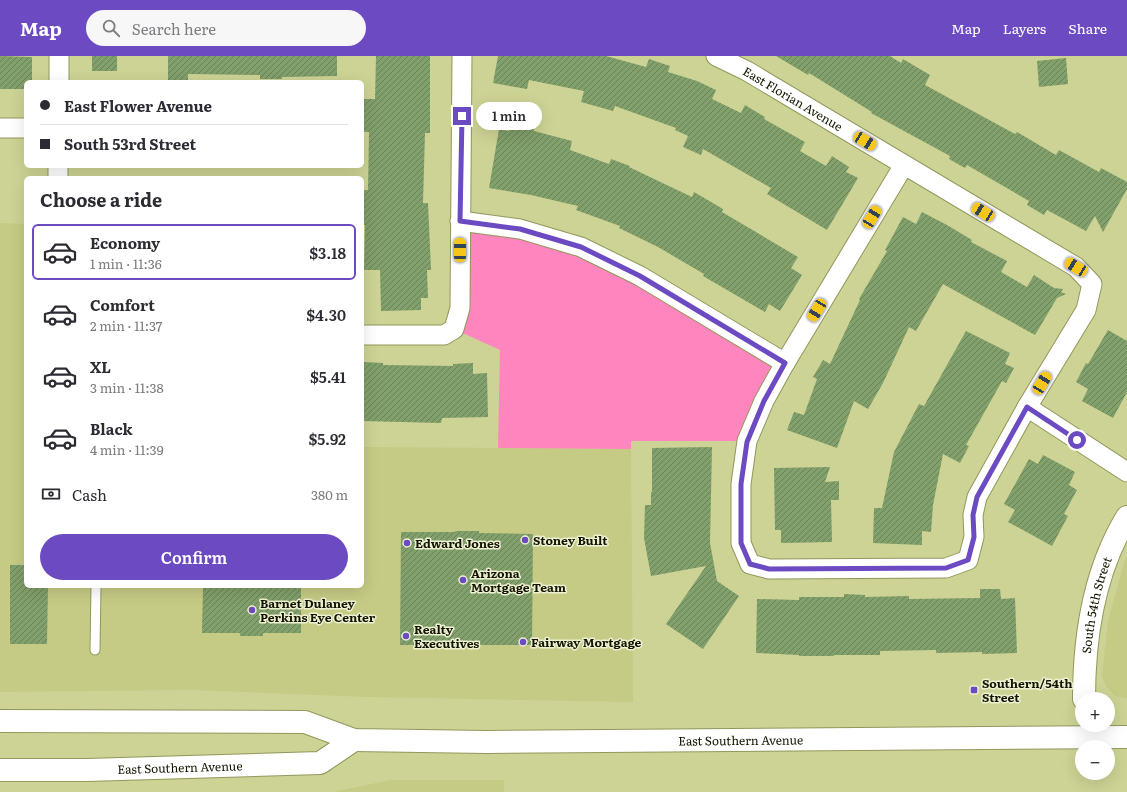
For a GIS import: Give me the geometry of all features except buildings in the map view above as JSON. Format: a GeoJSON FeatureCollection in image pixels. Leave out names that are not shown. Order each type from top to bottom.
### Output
{"type":"FeatureCollection","features":[{"type":"Feature","properties":{"kind":"main road","name":"South 54th Street"},"geometry":{"type":"LineString","coordinates":[[1084,692],[1084,673],[1088,630],[1098,582],[1119,530],[1127,517]]}},
{"type":"Feature","properties":{"kind":"main road","name":"East Southern Avenue"},"geometry":{"type":"LineString","coordinates":[[0,721],[305,722],[354,740],[487,742],[1075,731]]}},
{"type":"Feature","properties":{"kind":"main road","name":"East Southern Avenue"},"geometry":{"type":"LineString","coordinates":[[1090,732],[1127,738]]}},
{"type":"Feature","properties":{"kind":"main road","name":"East Southern Avenue"},"geometry":{"type":"LineString","coordinates":[[0,770],[87,770],[320,763],[354,740]]}},
{"type":"Feature","properties":{"kind":"street"},"geometry":{"type":"LineString","coordinates":[[58,80],[59,56]]}},
{"type":"Feature","properties":{"kind":"street"},"geometry":{"type":"LineString","coordinates":[[364,335],[444,335],[454,329],[460,308],[462,56]]}},
{"type":"Feature","properties":{"kind":"street","name":"East Florian Avenue"},"geometry":{"type":"LineString","coordinates":[[716,56],[747,72],[1076,267],[1092,284],[1086,310],[1027,407]]}},
{"type":"Feature","properties":{"kind":"street"},"geometry":{"type":"LineString","coordinates":[[0,128],[24,128]]}},
{"type":"Feature","properties":{"kind":"street"},"geometry":{"type":"LineString","coordinates":[[904,165],[785,363],[764,401],[747,442],[741,484],[741,543],[750,564],[769,569],[946,568],[968,560],[974,537],[973,515],[977,497],[1027,407],[1127,472]]}},
{"type":"Feature","properties":{"kind":"street"},"geometry":{"type":"LineString","coordinates":[[460,221],[520,229],[581,247],[640,276],[785,363]]}},
{"type":"Feature","properties":{"kind":"lane"},"geometry":{"type":"LineString","coordinates":[[95,650],[96,588]]}},
{"type":"Feature","properties":{"kind":"shaded area"},"geometry":{"type":"Polygon","coordinates":[[[460,221],[581,247],[785,363],[747,441],[631,441],[631,449],[498,448],[500,350],[454,329],[460,221]]]}},
{"type":"Feature","properties":{"kind":"shaded area"},"geometry":{"type":"Polygon","coordinates":[[[0,223],[24,224],[24,588],[364,588],[364,447],[631,449],[633,702],[369,697],[192,690],[0,692],[0,223]]]}},
{"type":"Feature","properties":{"kind":"shaded area"},"geometry":{"type":"Polygon","coordinates":[[[1127,556],[1127,698],[1115,696],[1115,692],[1111,692],[1106,686],[1102,676],[1108,621],[1127,556]]]}},
{"type":"Feature","properties":{"kind":"shaded area"},"geometry":{"type":"Polygon","coordinates":[[[391,780],[504,780],[504,792],[333,792],[391,780]]]}},
{"type":"Feature","properties":{"kind":"place","name":"Stoney Built"},"geometry":{"type":"Point","coordinates":[525,540]}},
{"type":"Feature","properties":{"kind":"place","name":"Edward Jones"},"geometry":{"type":"Point","coordinates":[407,543]}},
{"type":"Feature","properties":{"kind":"place","name":"Arizona Mortgage Team"},"geometry":{"type":"Point","coordinates":[463,580]}},
{"type":"Feature","properties":{"kind":"place","name":"Barnet Dulaney Perkins Eye Center"},"geometry":{"type":"Point","coordinates":[252,610]}},
{"type":"Feature","properties":{"kind":"place","name":"Realty Executives"},"geometry":{"type":"Point","coordinates":[406,636]}},
{"type":"Feature","properties":{"kind":"place","name":"Fairway Mortgage"},"geometry":{"type":"Point","coordinates":[523,642]}},
{"type":"Feature","properties":{"kind":"place","name":"Southern/54th Street"},"geometry":{"type":"Point","coordinates":[974,690]}},
{"type":"Feature","properties":{"kind":"route"},"geometry":{"type":"LineString","coordinates":[[462,116],[460,221],[520,229],[581,247],[640,276],[785,363],[764,401],[747,442],[741,484],[741,543],[750,564],[769,569],[946,568],[968,560],[974,537],[973,515],[977,497],[1027,407],[1077,440]]}}]}
